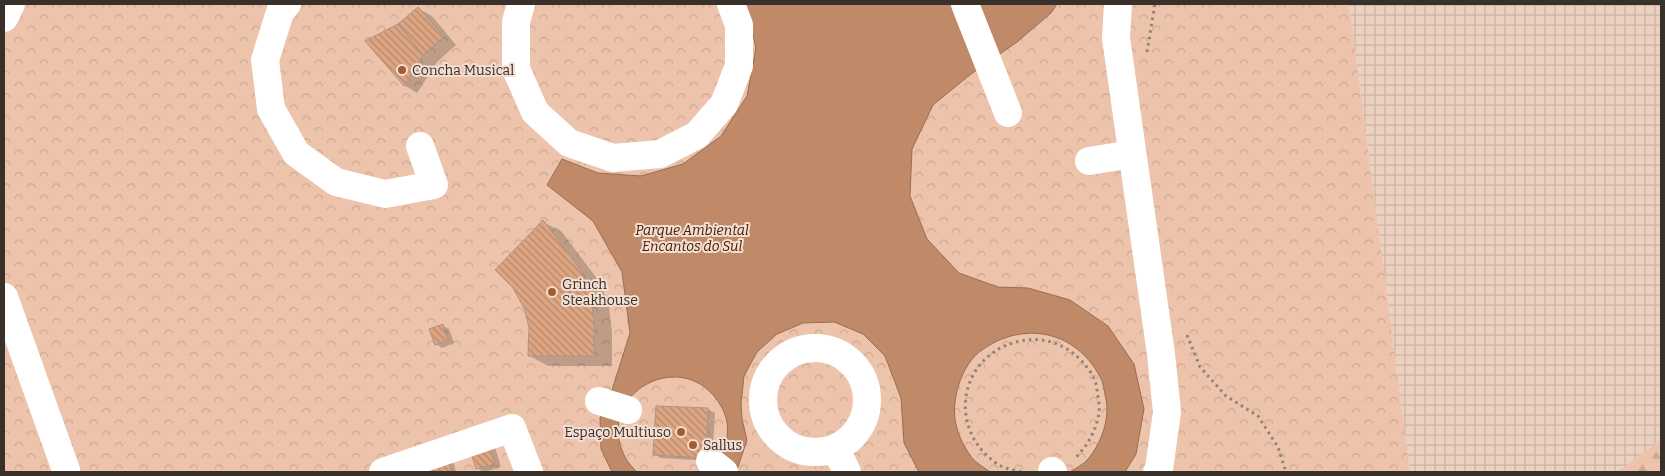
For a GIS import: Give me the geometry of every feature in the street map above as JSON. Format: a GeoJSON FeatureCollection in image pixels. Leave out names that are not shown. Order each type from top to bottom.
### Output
{"type":"FeatureCollection","features":[{"type":"Feature","properties":{"kind":"street"},"geometry":{"type":"LineString","coordinates":[[4,18],[11,4]]}},
{"type":"Feature","properties":{"kind":"street"},"geometry":{"type":"LineString","coordinates":[[287,4],[280,12],[265,60],[271,109],[296,152],[336,182],[384,194],[434,185],[420,146]]}},
{"type":"Feature","properties":{"kind":"street"},"geometry":{"type":"LineString","coordinates":[[521,4],[516,22],[516,69],[535,112],[569,143],[613,158],[660,154],[697,135],[724,104],[739,66],[739,25],[731,4]]}},
{"type":"Feature","properties":{"kind":"street"},"geometry":{"type":"LineString","coordinates":[[965,4],[1008,113]]}},
{"type":"Feature","properties":{"kind":"street"},"geometry":{"type":"LineString","coordinates":[[1118,4],[1116,38],[1161,354],[1167,412],[1157,472]]}},
{"type":"Feature","properties":{"kind":"street"},"geometry":{"type":"LineString","coordinates":[[1089,161],[1132,154]]}},
{"type":"Feature","properties":{"kind":"street"},"geometry":{"type":"LineString","coordinates":[[4,297],[66,470]]}},
{"type":"Feature","properties":{"kind":"street"},"geometry":{"type":"LineString","coordinates":[[383,472],[512,428],[530,472]]}},
{"type":"Feature","properties":{"kind":"path"},"geometry":{"type":"LineString","coordinates":[[1146,59],[1155,4]]}},
{"type":"Feature","properties":{"kind":"path"},"geometry":{"type":"LineString","coordinates":[[1186,332],[1200,367],[1226,396],[1258,416],[1278,447],[1286,472]]}},
{"type":"Feature","properties":{"kind":"path"},"geometry":{"type":"LineString","coordinates":[[1021,472],[1000,466],[980,450],[967,426],[964,400],[972,375],[989,354],[1012,342],[1038,339],[1064,346],[1084,363],[1097,386],[1100,412],[1092,437]]}},
{"type":"Feature","properties":{"kind":"shaded area"},"geometry":{"type":"Polygon","coordinates":[[[746,4],[1057,4],[1051,13],[1017,42],[971,74],[933,105],[912,149],[910,196],[927,239],[959,273],[998,287],[1028,288],[1070,300],[1108,326],[1134,364],[1144,409],[1136,454],[1125,472],[1070,472],[1088,459],[1100,439],[1107,415],[1103,385],[1090,361],[1077,349],[1063,340],[1048,335],[1031,333],[1015,335],[998,341],[982,350],[968,365],[959,385],[956,396],[955,418],[959,435],[972,458],[990,472],[919,472],[904,443],[901,398],[885,356],[863,334],[834,322],[803,323],[777,334],[757,352],[744,376],[741,404],[747,440],[738,467],[734,472],[712,469],[727,439],[727,423],[721,406],[705,387],[686,378],[666,378],[647,384],[631,396],[621,413],[618,434],[625,457],[637,472],[612,472],[601,449],[600,418],[612,390],[630,333],[622,272],[593,221],[547,185],[562,159],[598,173],[641,176],[683,164],[721,136],[747,96],[756,48],[746,4]]]}},
{"type":"Feature","properties":{"kind":"shaded area"},"geometry":{"type":"Polygon","coordinates":[[[1349,4],[1661,4],[1661,472],[1410,472],[1349,4]]]}},
{"type":"Feature","properties":{"kind":"green space","name":"Parque Ambiental Encantos do Sul"},"geometry":{"type":"Polygon","coordinates":[[[4,4],[1349,4],[1410,472],[4,472],[4,4]]]}},
{"type":"Feature","properties":{"kind":"green space"},"geometry":{"type":"Polygon","coordinates":[[[1661,440],[1661,472],[1617,472],[1661,440]]]}},
{"type":"Feature","properties":{"kind":"building"},"geometry":{"type":"Polygon","coordinates":[[[418,7],[444,37],[423,55],[398,24],[418,7]]]}},
{"type":"Feature","properties":{"kind":"building","name":"Concha Musical"},"geometry":{"type":"Polygon","coordinates":[[[398,24],[423,55],[404,86],[365,41],[398,24]]]}},
{"type":"Feature","properties":{"kind":"building","name":"Grinch Steakhouse"},"geometry":{"type":"Polygon","coordinates":[[[543,220],[582,272],[591,296],[594,321],[594,356],[528,356],[529,327],[524,308],[513,288],[495,270],[543,220]]]}},
{"type":"Feature","properties":{"kind":"building"},"geometry":{"type":"Polygon","coordinates":[[[443,324],[448,340],[435,345],[429,329],[443,324]]]}},
{"type":"Feature","properties":{"kind":"building","name":"Espaço Multiuso"},"geometry":{"type":"Polygon","coordinates":[[[656,406],[708,408],[706,458],[653,455],[656,406]]]}},
{"type":"Feature","properties":{"kind":"building"},"geometry":{"type":"Polygon","coordinates":[[[488,442],[495,464],[476,469],[469,447],[488,442]]]}},
{"type":"Feature","properties":{"kind":"building"},"geometry":{"type":"Polygon","coordinates":[[[446,456],[452,472],[431,472],[428,462],[446,456]]]}},
{"type":"Feature","properties":{"kind":"place","name":"Concha Musical"},"geometry":{"type":"Point","coordinates":[402,70]}},
{"type":"Feature","properties":{"kind":"place","name":"Grinch Steakhouse"},"geometry":{"type":"Point","coordinates":[552,292]}},
{"type":"Feature","properties":{"kind":"place","name":"Espaço Multiuso"},"geometry":{"type":"Point","coordinates":[681,432]}},
{"type":"Feature","properties":{"kind":"place","name":"Sallus"},"geometry":{"type":"Point","coordinates":[693,445]}}]}
